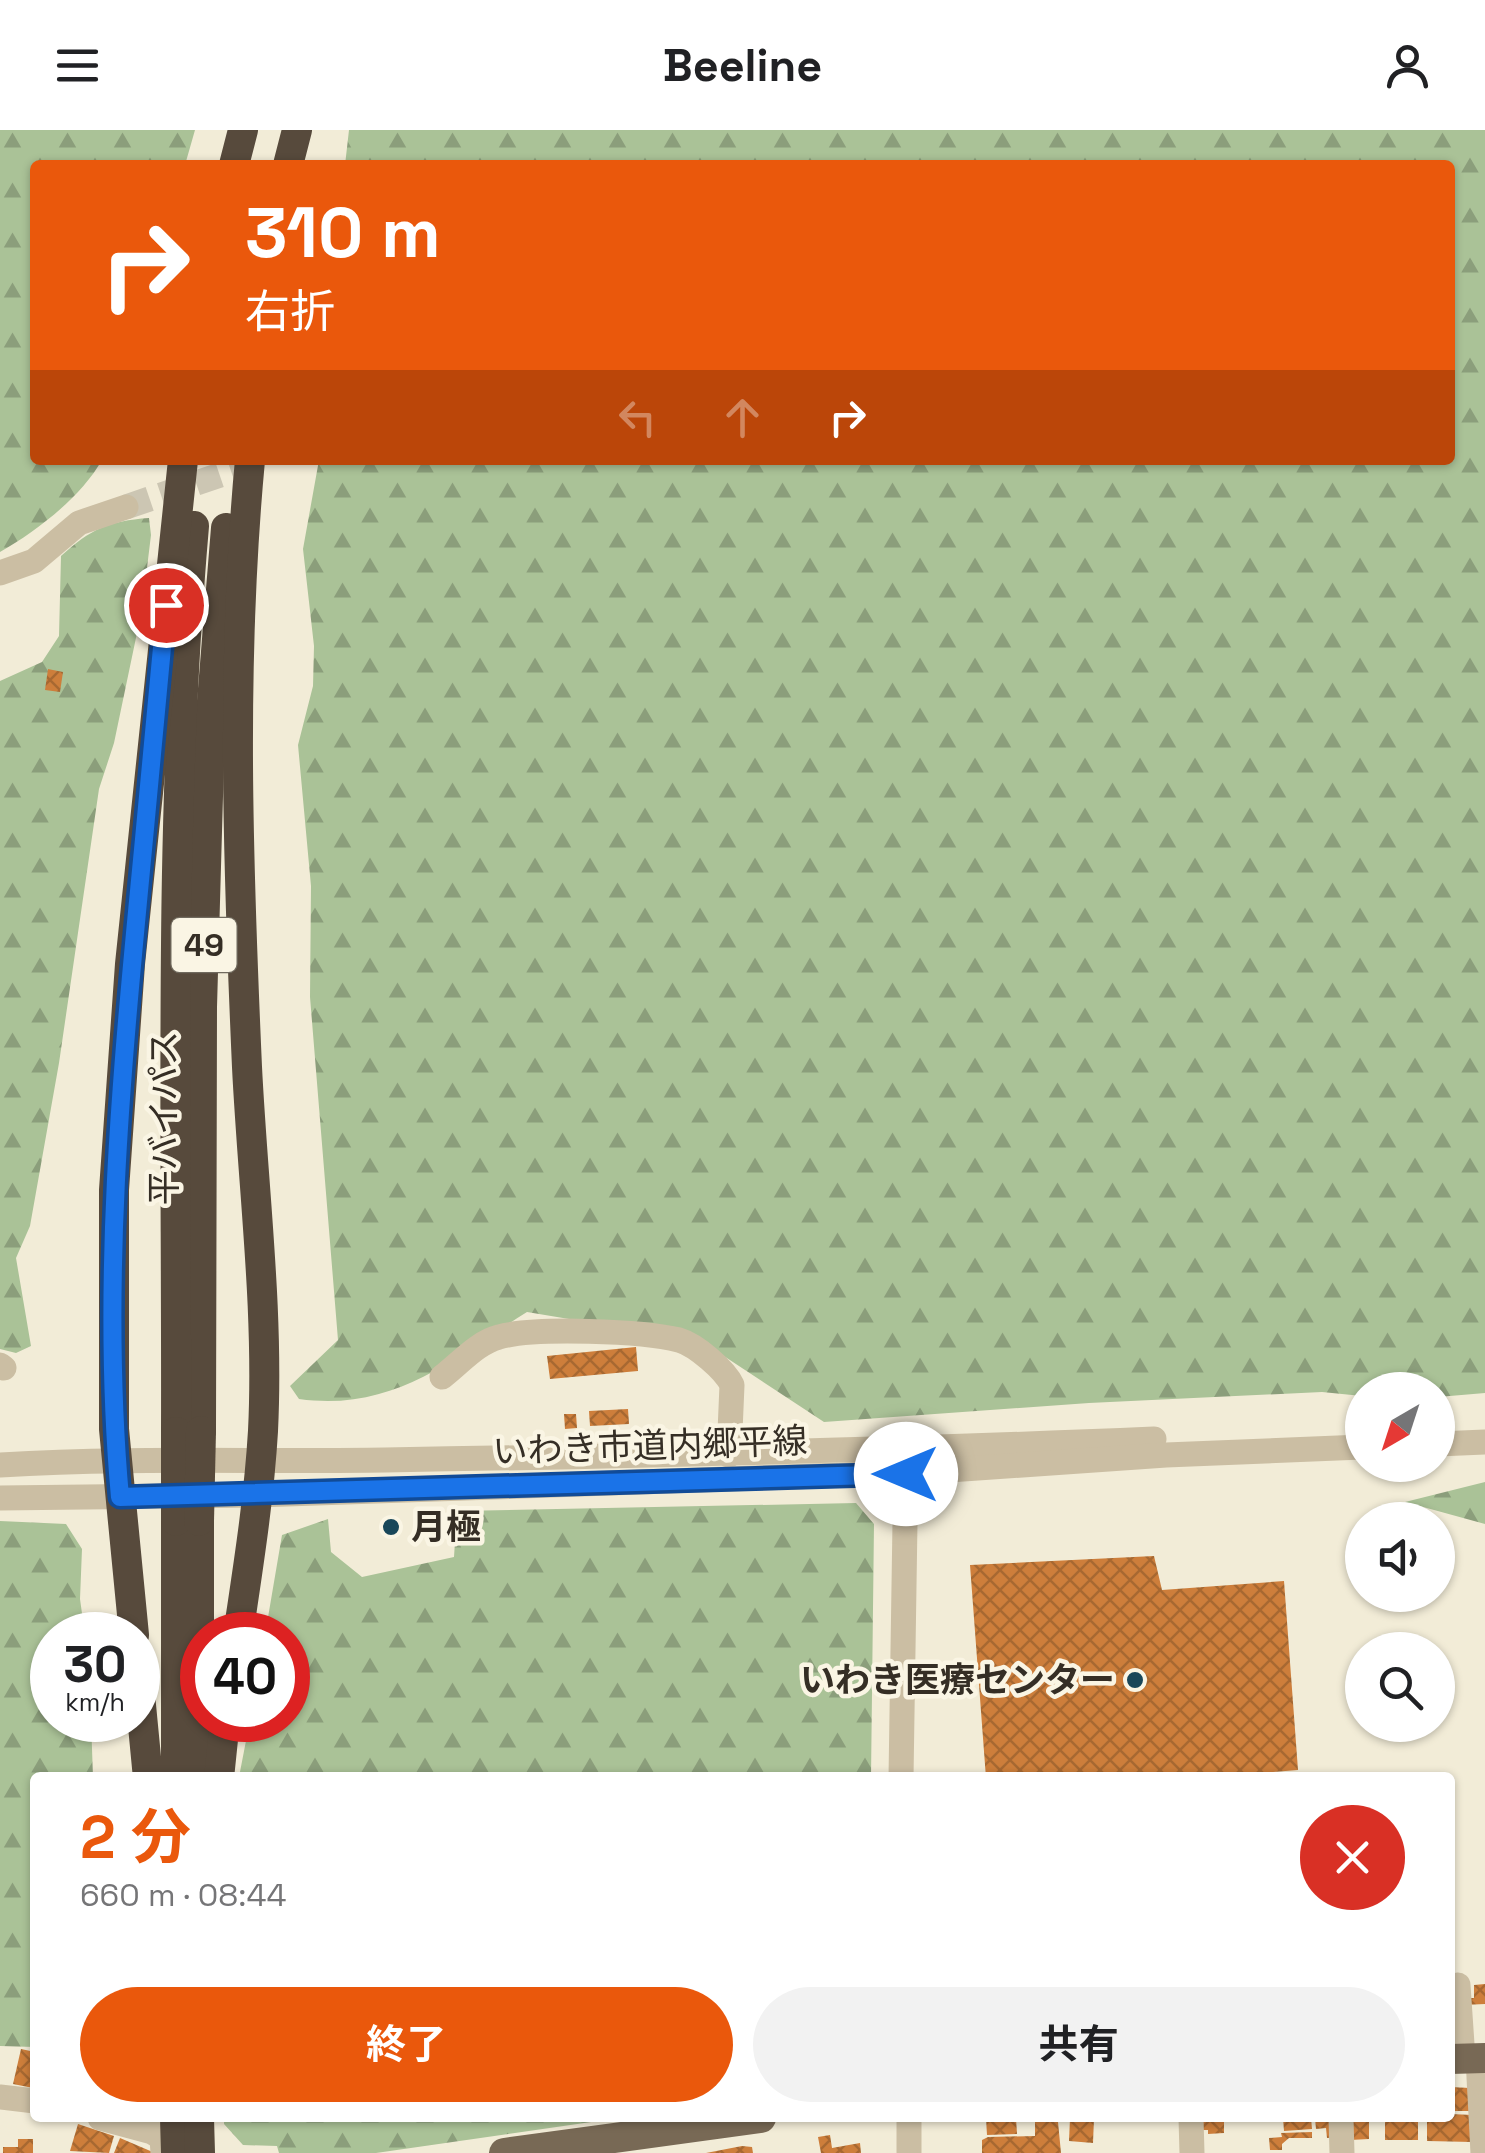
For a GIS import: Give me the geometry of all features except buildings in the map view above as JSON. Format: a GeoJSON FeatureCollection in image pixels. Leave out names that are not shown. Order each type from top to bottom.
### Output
{"type":"FeatureCollection","features":[{"type":"Feature","properties":{"kind":"highway"},"geometry":{"type":"LineString","coordinates":[[236,160],[246,130]]}},
{"type":"Feature","properties":{"kind":"highway"},"geometry":{"type":"LineString","coordinates":[[243,160],[246,130]]}},
{"type":"Feature","properties":{"kind":"highway"},"geometry":{"type":"LineString","coordinates":[[289,160],[297,130]]}},
{"type":"Feature","properties":{"kind":"highway"},"geometry":{"type":"LineString","coordinates":[[132,1612],[117,1459],[114,1190],[120,1076],[182,465]]}},
{"type":"Feature","properties":{"kind":"highway","name":"平バイパス"},"geometry":{"type":"LineString","coordinates":[[199,1772],[188,1521],[181,805],[191,556],[200,465]]}},
{"type":"Feature","properties":{"kind":"highway","name":"平バイパス"},"geometry":{"type":"LineString","coordinates":[[188,1431],[210,726],[234,465]]}},
{"type":"Feature","properties":{"kind":"highway"},"geometry":{"type":"LineString","coordinates":[[241,1612],[260,1462],[262,1313],[246,1036],[239,804],[240,643],[250,465]]}},
{"type":"Feature","properties":{"kind":"highway","name":"平バイパス"},"geometry":{"type":"LineString","coordinates":[[176,1772],[188,1521]]}},
{"type":"Feature","properties":{"kind":"highway"},"geometry":{"type":"LineString","coordinates":[[145,1742],[147,1772]]}},
{"type":"Feature","properties":{"kind":"highway"},"geometry":{"type":"LineString","coordinates":[[220,1772],[223,1742]]}},
{"type":"Feature","properties":{"kind":"main road"},"geometry":{"type":"LineString","coordinates":[[504,2153],[608,2145],[738,2122]]}},
{"type":"Feature","properties":{"kind":"street"},"geometry":{"type":"LineString","coordinates":[[0,572],[34,560],[79,524],[126,507]]}},
{"type":"Feature","properties":{"kind":"street"},"geometry":{"type":"LineString","coordinates":[[442,1377],[490,1340],[514,1334],[630,1332],[680,1340],[723,1373],[732,1385],[729,1455]]}},
{"type":"Feature","properties":{"kind":"street"},"geometry":{"type":"LineString","coordinates":[[1455,1427],[1485,1426]]}},
{"type":"Feature","properties":{"kind":"street","name":"いわき市道内郷平線"},"geometry":{"type":"LineString","coordinates":[[0,1498],[256,1495],[906,1461],[1345,1432]]}},
{"type":"Feature","properties":{"kind":"street"},"geometry":{"type":"LineString","coordinates":[[1455,1443],[1485,1442]]}},
{"type":"Feature","properties":{"kind":"street","name":"いわき市道内郷平線"},"geometry":{"type":"LineString","coordinates":[[0,1465],[117,1459],[260,1462],[729,1455],[906,1461],[1345,1448]]}},
{"type":"Feature","properties":{"kind":"street"},"geometry":{"type":"LineString","coordinates":[[901,1772],[906,1461]]}},
{"type":"Feature","properties":{"kind":"street"},"geometry":{"type":"LineString","coordinates":[[1458,1985],[1483,2153]]}},
{"type":"Feature","properties":{"kind":"street"},"geometry":{"type":"LineString","coordinates":[[0,2097],[30,2100]]}},
{"type":"Feature","properties":{"kind":"street"},"geometry":{"type":"LineString","coordinates":[[115,2122],[162,2138],[163,2153]]}},
{"type":"Feature","properties":{"kind":"street"},"geometry":{"type":"LineString","coordinates":[[909,2122],[909,2153]]}},
{"type":"Feature","properties":{"kind":"street"},"geometry":{"type":"LineString","coordinates":[[1191,2122],[1192,2153]]}},
{"type":"Feature","properties":{"kind":"street"},"geometry":{"type":"LineString","coordinates":[[1340,2122],[1342,2153]]}},
{"type":"Feature","properties":{"kind":"green space"},"geometry":{"type":"Polygon","coordinates":[[[0,130],[195,130],[186,160],[30,160],[30,465],[99,465],[57,512],[0,552],[0,130]]]}},
{"type":"Feature","properties":{"kind":"green space"},"geometry":{"type":"Polygon","coordinates":[[[349,130],[1485,130],[1485,1393],[1455,1396],[1455,1372],[1345,1372],[1345,1394],[1322,1392],[1089,1403],[824,1422],[701,1341],[527,1312],[447,1364],[393,1390],[333,1401],[299,1399],[290,1386],[338,1340],[310,997],[311,886],[298,745],[313,686],[314,646],[303,549],[318,465],[1455,465],[1455,160],[346,160],[349,130]]]}},
{"type":"Feature","properties":{"kind":"green space"},"geometry":{"type":"Polygon","coordinates":[[[149,518],[151,535],[142,609],[114,743],[99,789],[59,1063],[30,1226],[16,1258],[31,1346],[16,1353],[0,1349],[0,681],[42,662],[59,636],[61,556],[101,528],[149,518]]]}},
{"type":"Feature","properties":{"kind":"green space"},"geometry":{"type":"Polygon","coordinates":[[[1485,1482],[1485,1524],[1455,1516],[1455,1502],[1405,1502],[1485,1482]]]}},
{"type":"Feature","properties":{"kind":"green space"},"geometry":{"type":"Polygon","coordinates":[[[856,1503],[874,1524],[871,1772],[240,1772],[246,1742],[310,1742],[310,1612],[269,1612],[282,1535],[328,1519],[331,1552],[362,1577],[454,1557],[457,1511],[856,1503]]]}},
{"type":"Feature","properties":{"kind":"green space"},"geometry":{"type":"Polygon","coordinates":[[[0,1521],[66,1524],[82,1549],[82,1612],[30,1612],[30,1742],[92,1742],[93,1772],[30,1772],[30,2047],[0,2046],[0,1521]]]}},
{"type":"Feature","properties":{"kind":"green space"},"geometry":{"type":"Polygon","coordinates":[[[591,2122],[376,2153],[279,2153],[277,2146],[243,2145],[224,2124],[591,2122]]]}},
{"type":"Feature","properties":{"kind":"tunnel"},"geometry":{"type":"LineString","coordinates":[[126,507],[249,465]]}},
{"type":"Feature","properties":{"kind":"place","name":"月極"},"geometry":{"type":"Point","coordinates":[391,1527]}},
{"type":"Feature","properties":{"kind":"place","name":"いわき医療センター"},"geometry":{"type":"Point","coordinates":[1135,1680]}},
{"type":"Feature","properties":{"kind":"route"},"geometry":{"type":"LineString","coordinates":[[166,605],[120,1076],[114,1190],[114,1429],[120,1497],[906,1474]]}}]}
